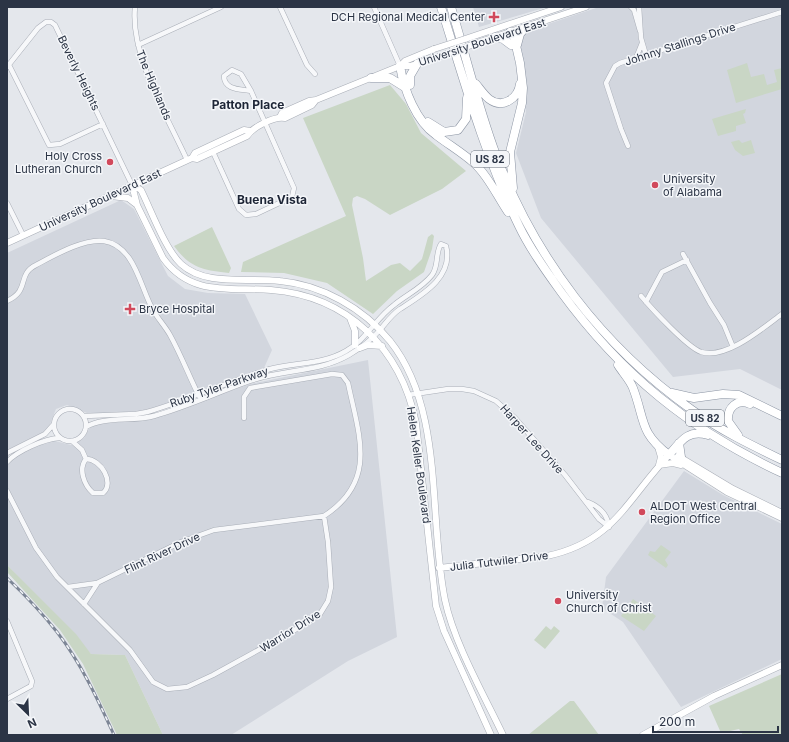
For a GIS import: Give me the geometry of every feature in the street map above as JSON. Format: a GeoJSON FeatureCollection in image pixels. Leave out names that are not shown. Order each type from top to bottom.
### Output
{"type":"FeatureCollection","features":[{"type":"Feature","properties":{"kind":"highway","name":"US 82"},"geometry":{"type":"LineString","coordinates":[[441,7],[466,90],[488,153],[519,226],[548,274],[609,351],[661,399],[712,436],[748,457],[782,473]]}},
{"type":"Feature","properties":{"kind":"highway","name":"US 82"},"geometry":{"type":"LineString","coordinates":[[451,7],[487,130],[516,202],[552,266],[588,315],[629,357],[669,393],[719,427],[782,460]]}},
{"type":"Feature","properties":{"kind":"highway"},"geometry":{"type":"LineString","coordinates":[[516,202],[511,177],[510,152],[522,103],[523,88],[514,47],[520,34],[525,28]]}},
{"type":"Feature","properties":{"kind":"highway"},"geometry":{"type":"LineString","coordinates":[[473,79],[483,94],[491,101],[504,102],[513,98],[518,93],[520,83],[514,47],[514,37],[510,32]]}},
{"type":"Feature","properties":{"kind":"highway"},"geometry":{"type":"LineString","coordinates":[[495,37],[503,39],[514,47]]}},
{"type":"Feature","properties":{"kind":"highway"},"geometry":{"type":"LineString","coordinates":[[399,62],[418,116],[424,124],[480,169],[519,226]]}},
{"type":"Feature","properties":{"kind":"highway"},"geometry":{"type":"LineString","coordinates":[[417,64],[410,76],[408,86],[423,117],[431,125],[444,132],[456,131],[465,122],[468,107],[466,90]]}},
{"type":"Feature","properties":{"kind":"highway"},"geometry":{"type":"LineString","coordinates":[[371,78],[390,78],[408,86]]}},
{"type":"Feature","properties":{"kind":"highway"},"geometry":{"type":"LineString","coordinates":[[609,351],[633,387],[646,431],[658,447],[669,455],[684,437],[693,433],[712,436]]}},
{"type":"Feature","properties":{"kind":"highway"},"geometry":{"type":"LineString","coordinates":[[669,393],[694,398],[723,394],[739,395],[782,416]]}},
{"type":"Feature","properties":{"kind":"highway"},"geometry":{"type":"LineString","coordinates":[[744,441],[733,430],[728,421],[729,411],[736,403],[747,402],[782,420]]}},
{"type":"Feature","properties":{"kind":"highway"},"geometry":{"type":"LineString","coordinates":[[679,443],[681,457]]}},
{"type":"Feature","properties":{"kind":"street","name":"The Highlands"},"geometry":{"type":"LineString","coordinates":[[135,7],[135,27],[138,45],[145,66],[189,159]]}},
{"type":"Feature","properties":{"kind":"street"},"geometry":{"type":"LineString","coordinates":[[138,45],[221,7]]}},
{"type":"Feature","properties":{"kind":"street"},"geometry":{"type":"LineString","coordinates":[[280,7],[304,60],[315,74]]}},
{"type":"Feature","properties":{"kind":"street"},"geometry":{"type":"LineString","coordinates":[[374,7],[399,62]]}},
{"type":"Feature","properties":{"kind":"street","name":"University Boulevard East"},"geometry":{"type":"LineString","coordinates":[[189,159],[197,159],[213,152],[246,136],[250,131],[280,117],[285,118],[312,105],[316,100],[371,78],[399,62],[561,7]]}},
{"type":"Feature","properties":{"kind":"street","name":"University Boulevard East"},"geometry":{"type":"LineString","coordinates":[[399,62],[410,66],[417,64],[586,7]]}},
{"type":"Feature","properties":{"kind":"street"},"geometry":{"type":"LineString","coordinates":[[631,7],[634,10],[637,25],[641,32]]}},
{"type":"Feature","properties":{"kind":"street"},"geometry":{"type":"LineString","coordinates":[[640,7],[642,43],[646,55]]}},
{"type":"Feature","properties":{"kind":"street","name":"Johnny Stallings Drive"},"geometry":{"type":"LineString","coordinates":[[628,146],[621,130],[606,83],[615,66],[620,63],[782,12]]}},
{"type":"Feature","properties":{"kind":"street","name":"Beverly Heights"},"geometry":{"type":"LineString","coordinates":[[8,66],[38,28],[46,22],[51,22],[55,25],[132,185]]}},
{"type":"Feature","properties":{"kind":"street"},"geometry":{"type":"LineString","coordinates":[[636,58],[642,43]]}},
{"type":"Feature","properties":{"kind":"street"},"geometry":{"type":"LineString","coordinates":[[8,66],[46,141],[52,146],[60,144],[103,124]]}},
{"type":"Feature","properties":{"kind":"street"},"geometry":{"type":"LineString","coordinates":[[213,152],[239,209],[244,214],[251,216],[292,197],[294,191],[289,174],[266,124],[251,91],[245,78],[237,71],[228,72],[224,76],[224,81],[232,87],[251,91]]}},
{"type":"Feature","properties":{"kind":"street","name":"University Boulevard East"},"geometry":{"type":"LineString","coordinates":[[7,243],[189,159],[195,153],[237,133],[244,130],[250,131]]}},
{"type":"Feature","properties":{"kind":"street","name":"Helen Keller Boulevard"},"geometry":{"type":"LineString","coordinates":[[132,185],[137,205],[163,258],[174,271],[190,282],[210,288],[272,290],[296,294],[320,301],[350,317],[371,334],[382,346],[397,369],[408,395],[416,423],[436,606],[444,631],[491,735]]}},
{"type":"Feature","properties":{"kind":"street","name":"Helen Keller Boulevard"},"geometry":{"type":"LineString","coordinates":[[132,185],[141,190],[174,257],[189,270],[211,278],[281,281],[306,286],[330,294],[354,308],[374,324],[398,352],[411,374],[426,423],[445,599],[453,627],[502,735]]}},
{"type":"Feature","properties":{"kind":"street"},"geometry":{"type":"LineString","coordinates":[[110,196],[128,198],[137,205]]}},
{"type":"Feature","properties":{"kind":"street"},"geometry":{"type":"LineString","coordinates":[[7,203],[23,235]]}},
{"type":"Feature","properties":{"kind":"street"},"geometry":{"type":"LineString","coordinates":[[7,301],[17,296],[21,291],[25,276],[34,266],[85,242],[95,240],[111,243],[122,251],[132,264],[152,309],[170,334],[200,400]]}},
{"type":"Feature","properties":{"kind":"street","name":"Ruby Tyler Parkway"},"geometry":{"type":"LineString","coordinates":[[86,427],[97,421],[134,420],[153,416],[251,380],[328,365],[346,357],[371,334],[380,330],[398,310],[436,283],[443,271],[447,256],[446,246],[441,244],[438,249],[438,260],[433,274],[424,284],[393,305],[374,324],[371,334]]}},
{"type":"Feature","properties":{"kind":"street"},"geometry":{"type":"LineString","coordinates":[[683,254],[710,304],[724,325],[733,347]]}},
{"type":"Feature","properties":{"kind":"street"},"geometry":{"type":"LineString","coordinates":[[646,302],[662,272],[687,260]]}},
{"type":"Feature","properties":{"kind":"street"},"geometry":{"type":"LineString","coordinates":[[424,284],[428,290]]}},
{"type":"Feature","properties":{"kind":"street"},"geometry":{"type":"LineString","coordinates":[[640,296],[670,326],[700,351],[718,351],[733,347],[748,339],[782,314]]}},
{"type":"Feature","properties":{"kind":"street"},"geometry":{"type":"LineString","coordinates":[[393,305],[398,310]]}},
{"type":"Feature","properties":{"kind":"street"},"geometry":{"type":"LineString","coordinates":[[350,317],[355,331],[357,347],[368,345],[382,346]]}},
{"type":"Feature","properties":{"kind":"street","name":"Ruby Tyler Parkway"},"geometry":{"type":"LineString","coordinates":[[84,416],[138,414],[157,409],[271,369],[323,361],[357,347]]}},
{"type":"Feature","properties":{"kind":"street"},"geometry":{"type":"LineString","coordinates":[[244,418],[244,397],[250,388],[332,374],[342,375],[346,378],[360,447],[358,472],[353,487],[345,499],[324,516]]}},
{"type":"Feature","properties":{"kind":"street","name":"Harper Lee Drive"},"geometry":{"type":"LineString","coordinates":[[408,395],[462,389],[474,391],[496,400],[515,418],[588,502],[599,519],[609,526]]}},
{"type":"Feature","properties":{"kind":"street"},"geometry":{"type":"LineString","coordinates":[[7,453],[45,434],[53,425],[58,413],[67,408],[76,410],[84,416],[86,427],[81,437],[82,450],[86,459]]}},
{"type":"Feature","properties":{"kind":"street"},"geometry":{"type":"LineString","coordinates":[[53,425],[59,438]]}},
{"type":"Feature","properties":{"kind":"street"},"geometry":{"type":"LineString","coordinates":[[72,441],[81,437]]}},
{"type":"Feature","properties":{"kind":"street"},"geometry":{"type":"LineString","coordinates":[[7,462],[15,455],[45,441],[59,438],[72,441],[82,450]]}},
{"type":"Feature","properties":{"kind":"street"},"geometry":{"type":"LineString","coordinates":[[658,447],[660,457],[659,465],[673,463],[684,466]]}},
{"type":"Feature","properties":{"kind":"street"},"geometry":{"type":"LineString","coordinates":[[669,455],[673,453],[681,457],[733,489],[782,513]]}},
{"type":"Feature","properties":{"kind":"street"},"geometry":{"type":"LineString","coordinates":[[669,455],[684,466],[727,492],[782,518]]}},
{"type":"Feature","properties":{"kind":"street","name":"Julia Tutwiler Drive"},"geometry":{"type":"LineString","coordinates":[[432,569],[554,555],[585,543],[609,526],[622,513],[659,465],[669,455]]}},
{"type":"Feature","properties":{"kind":"street"},"geometry":{"type":"LineString","coordinates":[[86,459],[96,461],[101,466],[108,482],[107,489],[103,493],[93,493],[88,487],[81,471],[83,463],[86,459]]}},
{"type":"Feature","properties":{"kind":"street","name":"Warrior Drive"},"geometry":{"type":"LineString","coordinates":[[7,492],[36,548],[58,577],[130,650],[153,682],[167,689],[187,687],[250,656],[304,625],[323,610],[330,597],[331,587],[328,542],[324,516]]}},
{"type":"Feature","properties":{"kind":"street","name":"Flint River Drive"},"geometry":{"type":"LineString","coordinates":[[68,587],[97,583],[181,542],[214,530],[324,516]]}},
{"type":"Feature","properties":{"kind":"street"},"geometry":{"type":"LineString","coordinates":[[84,604],[97,583]]}},
{"type":"Feature","properties":{"kind":"street"},"geometry":{"type":"LineString","coordinates":[[7,621],[32,681],[31,686],[7,699]]}},
{"type":"Feature","properties":{"kind":"street"},"geometry":{"type":"LineString","coordinates":[[644,735],[714,696],[782,665]]}},
{"type":"Feature","properties":{"kind":"shaded area","name":"DCH Regional Medical Center"},"geometry":{"type":"Polygon","coordinates":[[[473,7],[547,7],[479,27],[473,7]]]}},
{"type":"Feature","properties":{"kind":"shaded area","name":"University of Alabama"},"geometry":{"type":"Polygon","coordinates":[[[599,7],[782,7],[782,390],[740,369],[673,377],[541,218],[516,153],[526,112],[519,63],[519,41],[527,31],[599,7]]]}},
{"type":"Feature","properties":{"kind":"shaded area","name":"Bryce Hospital"},"geometry":{"type":"Polygon","coordinates":[[[121,200],[134,209],[168,276],[185,289],[208,293],[245,294],[272,350],[264,368],[156,407],[140,411],[93,414],[67,405],[56,409],[46,431],[7,450],[7,253],[121,200]]]}},
{"type":"Feature","properties":{"kind":"shaded area"},"geometry":{"type":"Polygon","coordinates":[[[368,360],[397,637],[348,661],[231,735],[163,735],[125,655],[91,654],[7,565],[7,459],[51,440],[71,445],[84,438],[89,429],[96,424],[148,420],[250,384],[368,360]]]}},
{"type":"Feature","properties":{"kind":"shaded area"},"geometry":{"type":"Polygon","coordinates":[[[684,471],[723,495],[782,524],[782,659],[681,707],[623,622],[602,608],[606,577],[684,471]]]}},
{"type":"Feature","properties":{"kind":"green space"},"geometry":{"type":"Polygon","coordinates":[[[747,63],[751,77],[764,74],[767,85],[777,82],[774,70],[782,68],[782,89],[736,103],[727,70],[747,63]]]}},
{"type":"Feature","properties":{"kind":"green space"},"geometry":{"type":"Polygon","coordinates":[[[390,85],[406,104],[421,133],[466,171],[442,189],[390,215],[365,199],[357,196],[353,198],[352,205],[363,258],[366,281],[391,265],[400,263],[410,271],[422,259],[428,237],[432,234],[434,236],[432,249],[424,272],[397,291],[373,314],[327,283],[284,273],[241,272],[243,262],[346,216],[303,118],[390,85]]]}},
{"type":"Feature","properties":{"kind":"green space"},"geometry":{"type":"Polygon","coordinates":[[[746,109],[745,113],[743,114],[746,123],[736,126],[736,131],[718,136],[712,119],[746,109]]]}},
{"type":"Feature","properties":{"kind":"green space"},"geometry":{"type":"Polygon","coordinates":[[[739,140],[742,143],[751,140],[755,153],[743,156],[735,150],[731,142],[739,140]]]}},
{"type":"Feature","properties":{"kind":"green space"},"geometry":{"type":"Polygon","coordinates":[[[212,227],[231,268],[229,273],[212,271],[198,267],[186,259],[174,246],[212,227]]]}},
{"type":"Feature","properties":{"kind":"green space"},"geometry":{"type":"Polygon","coordinates":[[[661,545],[671,552],[665,560],[668,565],[666,568],[648,555],[650,551],[655,552],[661,545]]]}},
{"type":"Feature","properties":{"kind":"green space"},"geometry":{"type":"Polygon","coordinates":[[[7,565],[76,634],[91,654],[125,655],[163,735],[117,735],[83,664],[60,630],[7,572],[7,565]]]}},
{"type":"Feature","properties":{"kind":"green space"},"geometry":{"type":"Polygon","coordinates":[[[633,599],[656,616],[644,631],[621,616],[633,599]]]}},
{"type":"Feature","properties":{"kind":"green space"},"geometry":{"type":"Polygon","coordinates":[[[546,626],[551,630],[554,626],[560,631],[545,649],[534,640],[546,626]]]}},
{"type":"Feature","properties":{"kind":"green space"},"geometry":{"type":"Polygon","coordinates":[[[782,674],[782,735],[743,735],[739,729],[721,733],[709,706],[782,674]]]}},
{"type":"Feature","properties":{"kind":"green space"},"geometry":{"type":"Polygon","coordinates":[[[570,701],[574,701],[599,735],[528,735],[570,701]]]}},
{"type":"Feature","properties":{"kind":"railway"},"geometry":{"type":"LineString","coordinates":[[7,578],[39,611],[66,644],[102,708],[114,735]]}},
{"type":"Feature","properties":{"kind":"place","name":"DCH Regional Medical Center"},"geometry":{"type":"Point","coordinates":[494,17]}},
{"type":"Feature","properties":{"kind":"place","name":"Holy Cross Lutheran Church"},"geometry":{"type":"Point","coordinates":[110,162]}},
{"type":"Feature","properties":{"kind":"place","name":"University of Alabama"},"geometry":{"type":"Point","coordinates":[655,185]}},
{"type":"Feature","properties":{"kind":"place","name":"Bryce Hospital"},"geometry":{"type":"Point","coordinates":[130,309]}},
{"type":"Feature","properties":{"kind":"place","name":"ALDOT West Central Region Office"},"geometry":{"type":"Point","coordinates":[642,512]}},
{"type":"Feature","properties":{"kind":"place","name":"University Church of Christ"},"geometry":{"type":"Point","coordinates":[558,601]}},
{"type":"Feature","properties":{"kind":"district","name":"Patton Place"},"geometry":{"type":"Point","coordinates":[248,104]}},
{"type":"Feature","properties":{"kind":"district","name":"Buena Vista"},"geometry":{"type":"Point","coordinates":[272,199]}}]}
